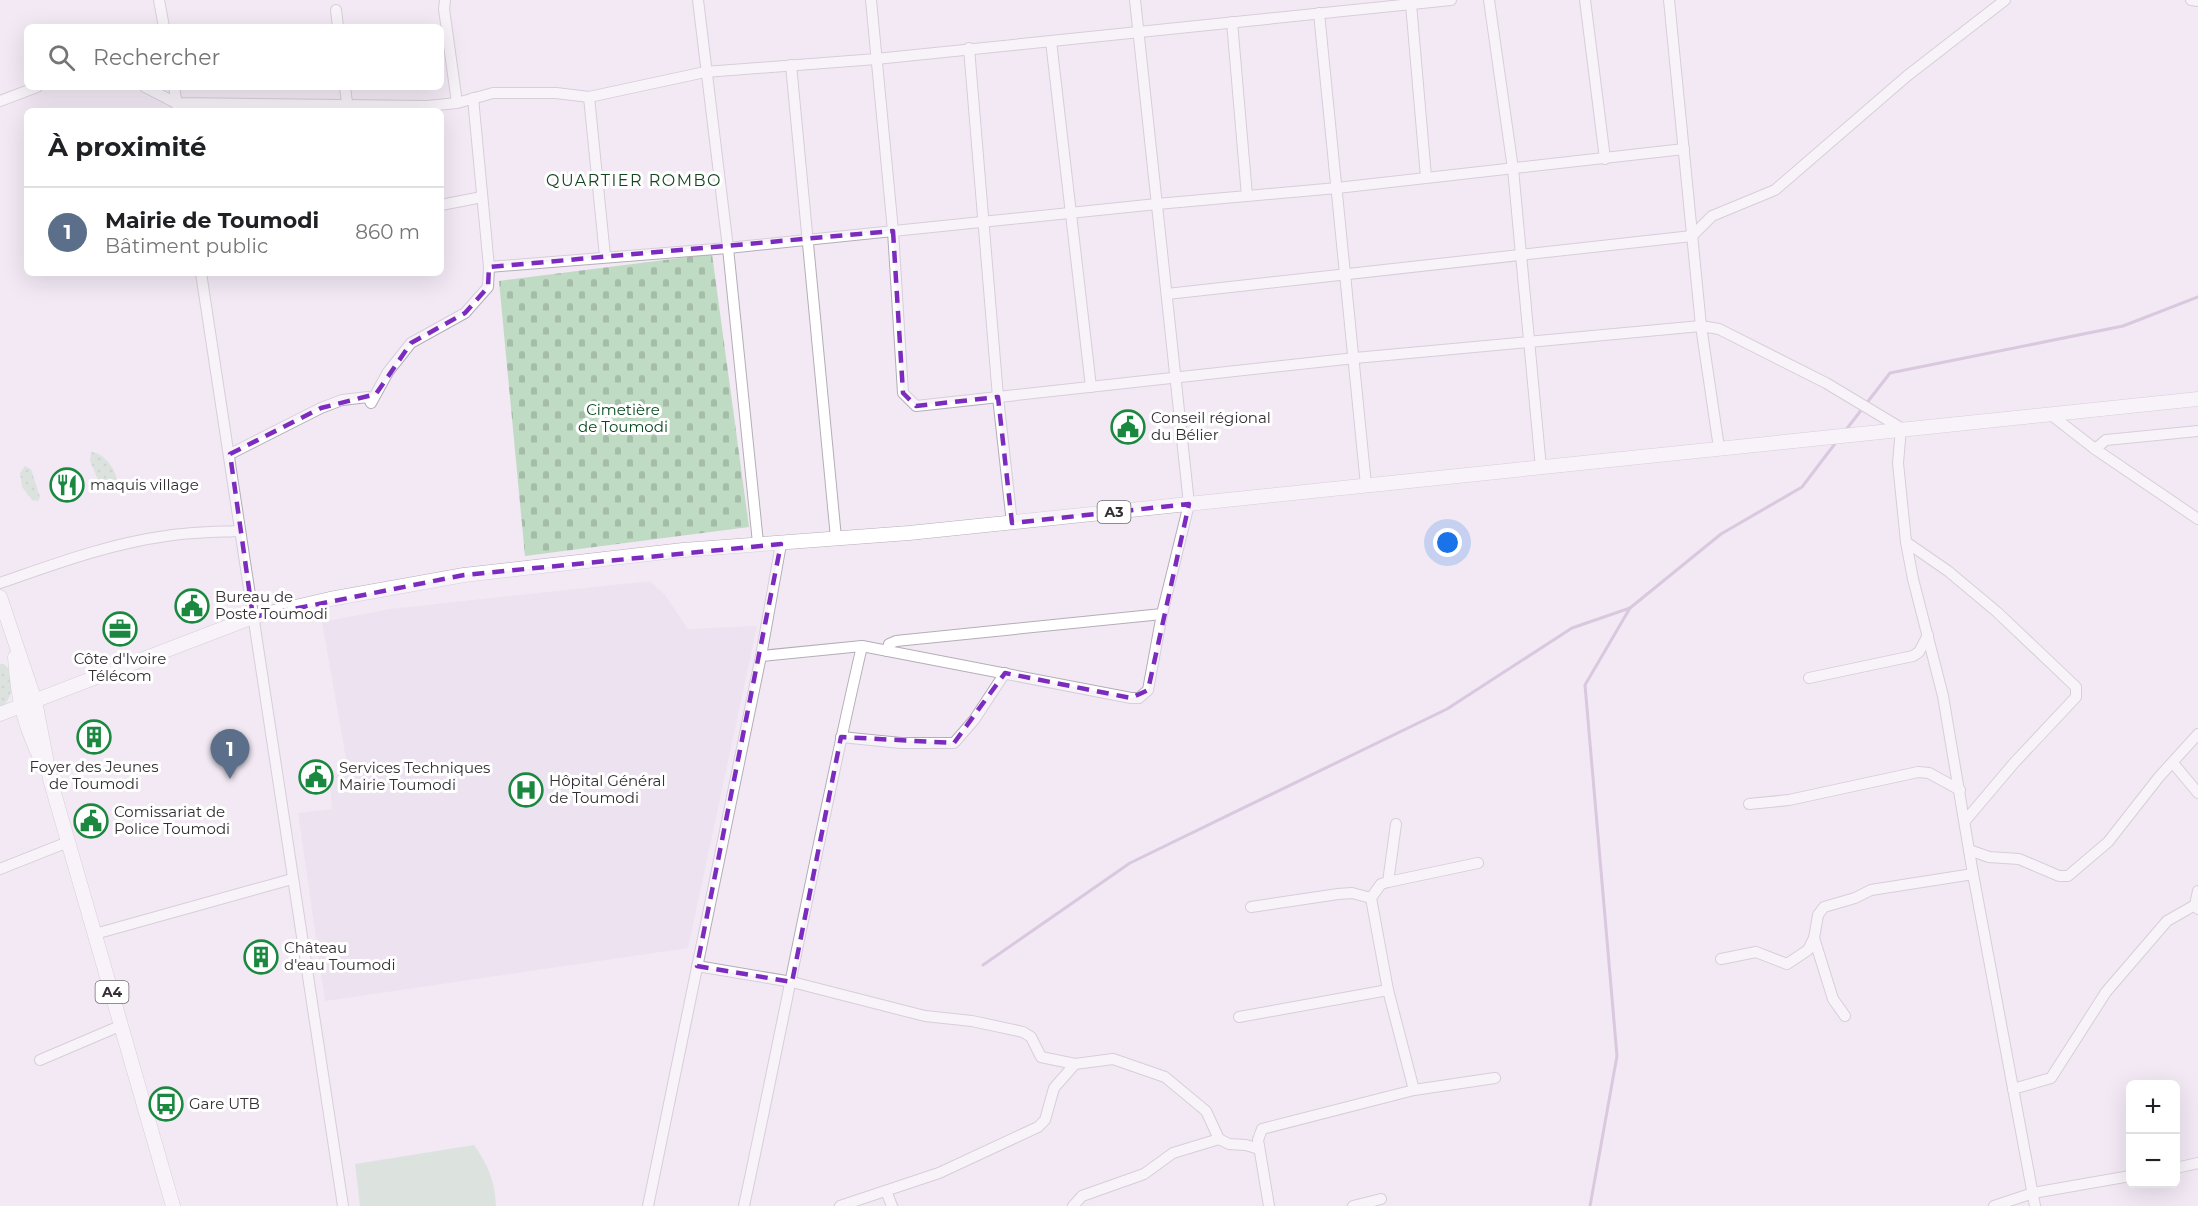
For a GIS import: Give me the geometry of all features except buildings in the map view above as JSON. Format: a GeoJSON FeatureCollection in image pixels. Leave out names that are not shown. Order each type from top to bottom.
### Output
{"type":"FeatureCollection","features":[{"type":"Feature","properties":{"kind":"main road","name":"A3"},"geometry":{"type":"LineString","coordinates":[[0,714],[253,617],[330,598],[473,573],[758,543],[781,544],[1012,523],[1901,428],[2198,399]]}},
{"type":"Feature","properties":{"kind":"main road","name":"A4"},"geometry":{"type":"LineString","coordinates":[[0,597],[35,701],[50,779],[172,1206]]}},
{"type":"Feature","properties":{"kind":"main road","name":"A4"},"geometry":{"type":"LineString","coordinates":[[14,642],[20,706],[28,734],[50,779]]}},
{"type":"Feature","properties":{"kind":"street"},"geometry":{"type":"LineString","coordinates":[[159,0],[163,24]]}},
{"type":"Feature","properties":{"kind":"street"},"geometry":{"type":"LineString","coordinates":[[445,0],[444,9],[457,103]]}},
{"type":"Feature","properties":{"kind":"street"},"geometry":{"type":"LineString","coordinates":[[698,0],[728,248],[758,543]]}},
{"type":"Feature","properties":{"kind":"street"},"geometry":{"type":"LineString","coordinates":[[872,0],[893,231],[903,393],[916,406],[1355,358],[1701,326],[1719,329],[1794,367],[1901,428],[1898,463],[1906,542],[1943,696],[1973,874],[2035,1206]]}},
{"type":"Feature","properties":{"kind":"street"},"geometry":{"type":"LineString","coordinates":[[761,656],[862,646],[1139,698],[1148,690],[1162,614],[1189,504],[1136,0]]}},
{"type":"Feature","properties":{"kind":"street"},"geometry":{"type":"LineString","coordinates":[[150,90],[177,107],[347,103],[390,108],[457,103],[493,93],[556,93],[589,97],[705,72],[876,59],[1451,0]]}},
{"type":"Feature","properties":{"kind":"street"},"geometry":{"type":"LineString","coordinates":[[1489,0],[1513,169],[1541,468]]}},
{"type":"Feature","properties":{"kind":"street"},"geometry":{"type":"LineString","coordinates":[[1585,0],[1605,159]]}},
{"type":"Feature","properties":{"kind":"street"},"geometry":{"type":"LineString","coordinates":[[1669,0],[1701,326],[1719,448]]}},
{"type":"Feature","properties":{"kind":"street"},"geometry":{"type":"LineString","coordinates":[[1167,294],[1692,236],[1712,216],[1775,190],[1907,76],[2005,0]]}},
{"type":"Feature","properties":{"kind":"street"},"geometry":{"type":"LineString","coordinates":[[2191,0],[2198,1]]}},
{"type":"Feature","properties":{"kind":"street"},"geometry":{"type":"LineString","coordinates":[[1411,4],[1426,177]]}},
{"type":"Feature","properties":{"kind":"street"},"geometry":{"type":"LineString","coordinates":[[336,10],[338,24]]}},
{"type":"Feature","properties":{"kind":"street"},"geometry":{"type":"LineString","coordinates":[[1318,13],[1355,358],[1366,485]]}},
{"type":"Feature","properties":{"kind":"street"},"geometry":{"type":"LineString","coordinates":[[1233,22],[1247,196]]}},
{"type":"Feature","properties":{"kind":"street"},"geometry":{"type":"LineString","coordinates":[[1051,41],[1091,387]]}},
{"type":"Feature","properties":{"kind":"street"},"geometry":{"type":"LineString","coordinates":[[969,48],[982,222],[1012,523]]}},
{"type":"Feature","properties":{"kind":"street"},"geometry":{"type":"LineString","coordinates":[[791,65],[836,538]]}},
{"type":"Feature","properties":{"kind":"street"},"geometry":{"type":"LineString","coordinates":[[0,101],[30,90]]}},
{"type":"Feature","properties":{"kind":"street"},"geometry":{"type":"LineString","coordinates":[[174,90],[177,107]]}},
{"type":"Feature","properties":{"kind":"street"},"geometry":{"type":"LineString","coordinates":[[345,90],[347,103]]}},
{"type":"Feature","properties":{"kind":"street"},"geometry":{"type":"LineString","coordinates":[[589,97],[605,256]]}},
{"type":"Feature","properties":{"kind":"street"},"geometry":{"type":"LineString","coordinates":[[230,454],[342,400],[368,397],[371,403],[388,372],[411,343],[465,312],[488,287],[489,267],[473,98]]}},
{"type":"Feature","properties":{"kind":"street"},"geometry":{"type":"LineString","coordinates":[[299,104],[307,108]]}},
{"type":"Feature","properties":{"kind":"street"},"geometry":{"type":"LineString","coordinates":[[489,267],[728,248],[1071,212],[1336,188],[1684,149]]}},
{"type":"Feature","properties":{"kind":"street"},"geometry":{"type":"LineString","coordinates":[[444,204],[482,197]]}},
{"type":"Feature","properties":{"kind":"street"},"geometry":{"type":"LineString","coordinates":[[201,276],[343,1206]]}},
{"type":"Feature","properties":{"kind":"street"},"geometry":{"type":"LineString","coordinates":[[2050,414],[2095,449],[2198,519]]}},
{"type":"Feature","properties":{"kind":"street"},"geometry":{"type":"LineString","coordinates":[[2095,449],[2106,440],[2198,431]]}},
{"type":"Feature","properties":{"kind":"street"},"geometry":{"type":"LineString","coordinates":[[0,583],[76,557],[133,542],[168,535],[240,531]]}},
{"type":"Feature","properties":{"kind":"street"},"geometry":{"type":"LineString","coordinates":[[1906,542],[1948,571],[1997,612],[2076,687],[2076,697],[2014,763],[1965,821]]}},
{"type":"Feature","properties":{"kind":"street"},"geometry":{"type":"LineString","coordinates":[[648,1206],[761,656],[781,544]]}},
{"type":"Feature","properties":{"kind":"street"},"geometry":{"type":"LineString","coordinates":[[887,651],[889,644],[896,641],[1162,614]]}},
{"type":"Feature","properties":{"kind":"street"},"geometry":{"type":"LineString","coordinates":[[1809,678],[1912,656],[1919,652],[1928,635]]}},
{"type":"Feature","properties":{"kind":"street"},"geometry":{"type":"LineString","coordinates":[[744,1206],[792,982],[822,823],[862,646]]}},
{"type":"Feature","properties":{"kind":"street"},"geometry":{"type":"LineString","coordinates":[[841,737],[924,745],[954,743],[974,720],[1005,673]]}},
{"type":"Feature","properties":{"kind":"street"},"geometry":{"type":"LineString","coordinates":[[1969,850],[1989,857],[2019,859],[2059,876],[2068,876],[2108,842],[2198,734]]}},
{"type":"Feature","properties":{"kind":"street"},"geometry":{"type":"LineString","coordinates":[[2173,763],[2198,793]]}},
{"type":"Feature","properties":{"kind":"street"},"geometry":{"type":"LineString","coordinates":[[1749,804],[1790,800],[1917,772],[1929,773],[1960,790]]}},
{"type":"Feature","properties":{"kind":"street"},"geometry":{"type":"LineString","coordinates":[[1388,882],[1396,824]]}},
{"type":"Feature","properties":{"kind":"street"},"geometry":{"type":"LineString","coordinates":[[0,869],[68,842]]}},
{"type":"Feature","properties":{"kind":"street"},"geometry":{"type":"LineString","coordinates":[[1414,1090],[1388,990],[1371,898],[1381,884],[1478,863]]}},
{"type":"Feature","properties":{"kind":"street"},"geometry":{"type":"LineString","coordinates":[[1721,959],[1756,952],[1787,964],[1808,950],[1814,938],[1818,915],[1824,907],[1855,898],[1871,890],[1973,874]]}},
{"type":"Feature","properties":{"kind":"street"},"geometry":{"type":"LineString","coordinates":[[95,934],[292,879]]}},
{"type":"Feature","properties":{"kind":"street"},"geometry":{"type":"LineString","coordinates":[[2013,1089],[2051,1078],[2106,992],[2167,921],[2196,907],[2198,891]]}},
{"type":"Feature","properties":{"kind":"street"},"geometry":{"type":"LineString","coordinates":[[1251,907],[1338,894],[1352,893],[1371,898]]}},
{"type":"Feature","properties":{"kind":"street"},"geometry":{"type":"LineString","coordinates":[[1814,938],[1833,999],[1845,1016]]}},
{"type":"Feature","properties":{"kind":"street"},"geometry":{"type":"LineString","coordinates":[[698,966],[792,982],[925,1016],[972,1021],[1023,1032],[1031,1037],[1041,1058],[1075,1064],[1113,1059],[1164,1077],[1206,1111],[1219,1139],[1229,1144],[1246,1145],[1259,1149]]}},
{"type":"Feature","properties":{"kind":"street"},"geometry":{"type":"LineString","coordinates":[[1239,1017],[1388,990]]}},
{"type":"Feature","properties":{"kind":"street"},"geometry":{"type":"LineString","coordinates":[[40,1060],[122,1025]]}},
{"type":"Feature","properties":{"kind":"street"},"geometry":{"type":"LineString","coordinates":[[840,1206],[939,1173],[1038,1127],[1045,1120],[1054,1088],[1075,1064]]}},
{"type":"Feature","properties":{"kind":"street"},"geometry":{"type":"LineString","coordinates":[[1269,1206],[1259,1149],[1259,1134],[1270,1125],[1414,1090],[1495,1078]]}},
{"type":"Feature","properties":{"kind":"street"},"geometry":{"type":"LineString","coordinates":[[1073,1206],[1082,1196],[1144,1174],[1173,1154],[1219,1139]]}},
{"type":"Feature","properties":{"kind":"street"},"geometry":{"type":"LineString","coordinates":[[2180,1167],[2198,1163]]}},
{"type":"Feature","properties":{"kind":"street"},"geometry":{"type":"LineString","coordinates":[[1994,1206],[2033,1193],[2126,1177]]}},
{"type":"Feature","properties":{"kind":"street"},"geometry":{"type":"LineString","coordinates":[[886,1191],[892,1206]]}},
{"type":"Feature","properties":{"kind":"street"},"geometry":{"type":"LineString","coordinates":[[1353,1206],[1381,1199]]}},
{"type":"Feature","properties":{"kind":"highlighted area"},"geometry":{"type":"Polygon","coordinates":[[[893,231],[903,393],[916,406],[998,397],[1012,523],[1189,504],[1148,690],[1131,698],[1005,673],[954,743],[841,737],[792,982],[697,966],[781,544],[464,575],[253,617],[230,454],[321,408],[376,394],[411,343],[465,313],[488,287],[489,267],[893,231]]]}},
{"type":"Feature","properties":{"kind":"shaded area","name":"Hôpital Général de Toumodi"},"geometry":{"type":"Polygon","coordinates":[[[650,581],[665,595],[688,629],[757,626],[688,948],[325,1001],[298,813],[332,809],[329,771],[348,770],[322,622],[390,609],[650,581]]]}},
{"type":"Feature","properties":{"kind":"green space","name":"Cimetière de Toumodi"},"geometry":{"type":"Polygon","coordinates":[[[712,254],[749,527],[525,556],[499,281],[712,254]]]}},
{"type":"Feature","properties":{"kind":"green space"},"geometry":{"type":"Polygon","coordinates":[[[91,452],[102,456],[114,470],[117,488],[98,480],[90,461],[91,452]]]}},
{"type":"Feature","properties":{"kind":"green space"},"geometry":{"type":"Polygon","coordinates":[[[25,466],[31,469],[40,497],[38,501],[32,500],[22,487],[20,473],[25,466]]]}},
{"type":"Feature","properties":{"kind":"green space"},"geometry":{"type":"Polygon","coordinates":[[[0,664],[8,668],[12,687],[8,699],[0,708],[0,664]]]}},
{"type":"Feature","properties":{"kind":"green space"},"geometry":{"type":"Polygon","coordinates":[[[474,1145],[490,1174],[496,1206],[360,1206],[355,1164],[474,1145]]]}},
{"type":"Feature","properties":{"kind":"waterway"},"geometry":{"type":"LineString","coordinates":[[1845,431],[1890,373],[2123,326],[2198,297]]}},
{"type":"Feature","properties":{"kind":"waterway"},"geometry":{"type":"LineString","coordinates":[[1590,1206],[1617,1056],[1585,685],[1630,608],[1721,534],[1802,487],[1837,441]]}},
{"type":"Feature","properties":{"kind":"waterway"},"geometry":{"type":"LineString","coordinates":[[983,965],[1130,863],[1447,709],[1572,628],[1630,608]]}},
{"type":"Feature","properties":{"kind":"place","name":"Conseil régional du Bélier"},"geometry":{"type":"Point","coordinates":[1128,427]}},
{"type":"Feature","properties":{"kind":"place","name":"maquis village"},"geometry":{"type":"Point","coordinates":[67,485]}},
{"type":"Feature","properties":{"kind":"place","name":"Bureau de Poste Toumodi"},"geometry":{"type":"Point","coordinates":[192,606]}},
{"type":"Feature","properties":{"kind":"place","name":"Côte d'Ivoire Télécom"},"geometry":{"type":"Point","coordinates":[120,629]}},
{"type":"Feature","properties":{"kind":"place","name":"Foyer des Jeunes de Toumodi"},"geometry":{"type":"Point","coordinates":[94,737]}},
{"type":"Feature","properties":{"kind":"place","name":"Services Techniques Mairie Toumodi"},"geometry":{"type":"Point","coordinates":[316,777]}},
{"type":"Feature","properties":{"kind":"place","name":"Mairie de Toumodi"},"geometry":{"type":"Point","coordinates":[230,779]}},
{"type":"Feature","properties":{"kind":"place","name":"Hôpital Général de Toumodi"},"geometry":{"type":"Point","coordinates":[526,790]}},
{"type":"Feature","properties":{"kind":"place","name":"Comissariat de Police Toumodi"},"geometry":{"type":"Point","coordinates":[91,821]}},
{"type":"Feature","properties":{"kind":"place","name":"Château d'eau Toumodi"},"geometry":{"type":"Point","coordinates":[261,957]}},
{"type":"Feature","properties":{"kind":"place","name":"Gare UTB"},"geometry":{"type":"Point","coordinates":[166,1104]}},
{"type":"Feature","properties":{"kind":"district","name":"QUARTIER ROMBO"},"geometry":{"type":"Point","coordinates":[634,180]}}]}
